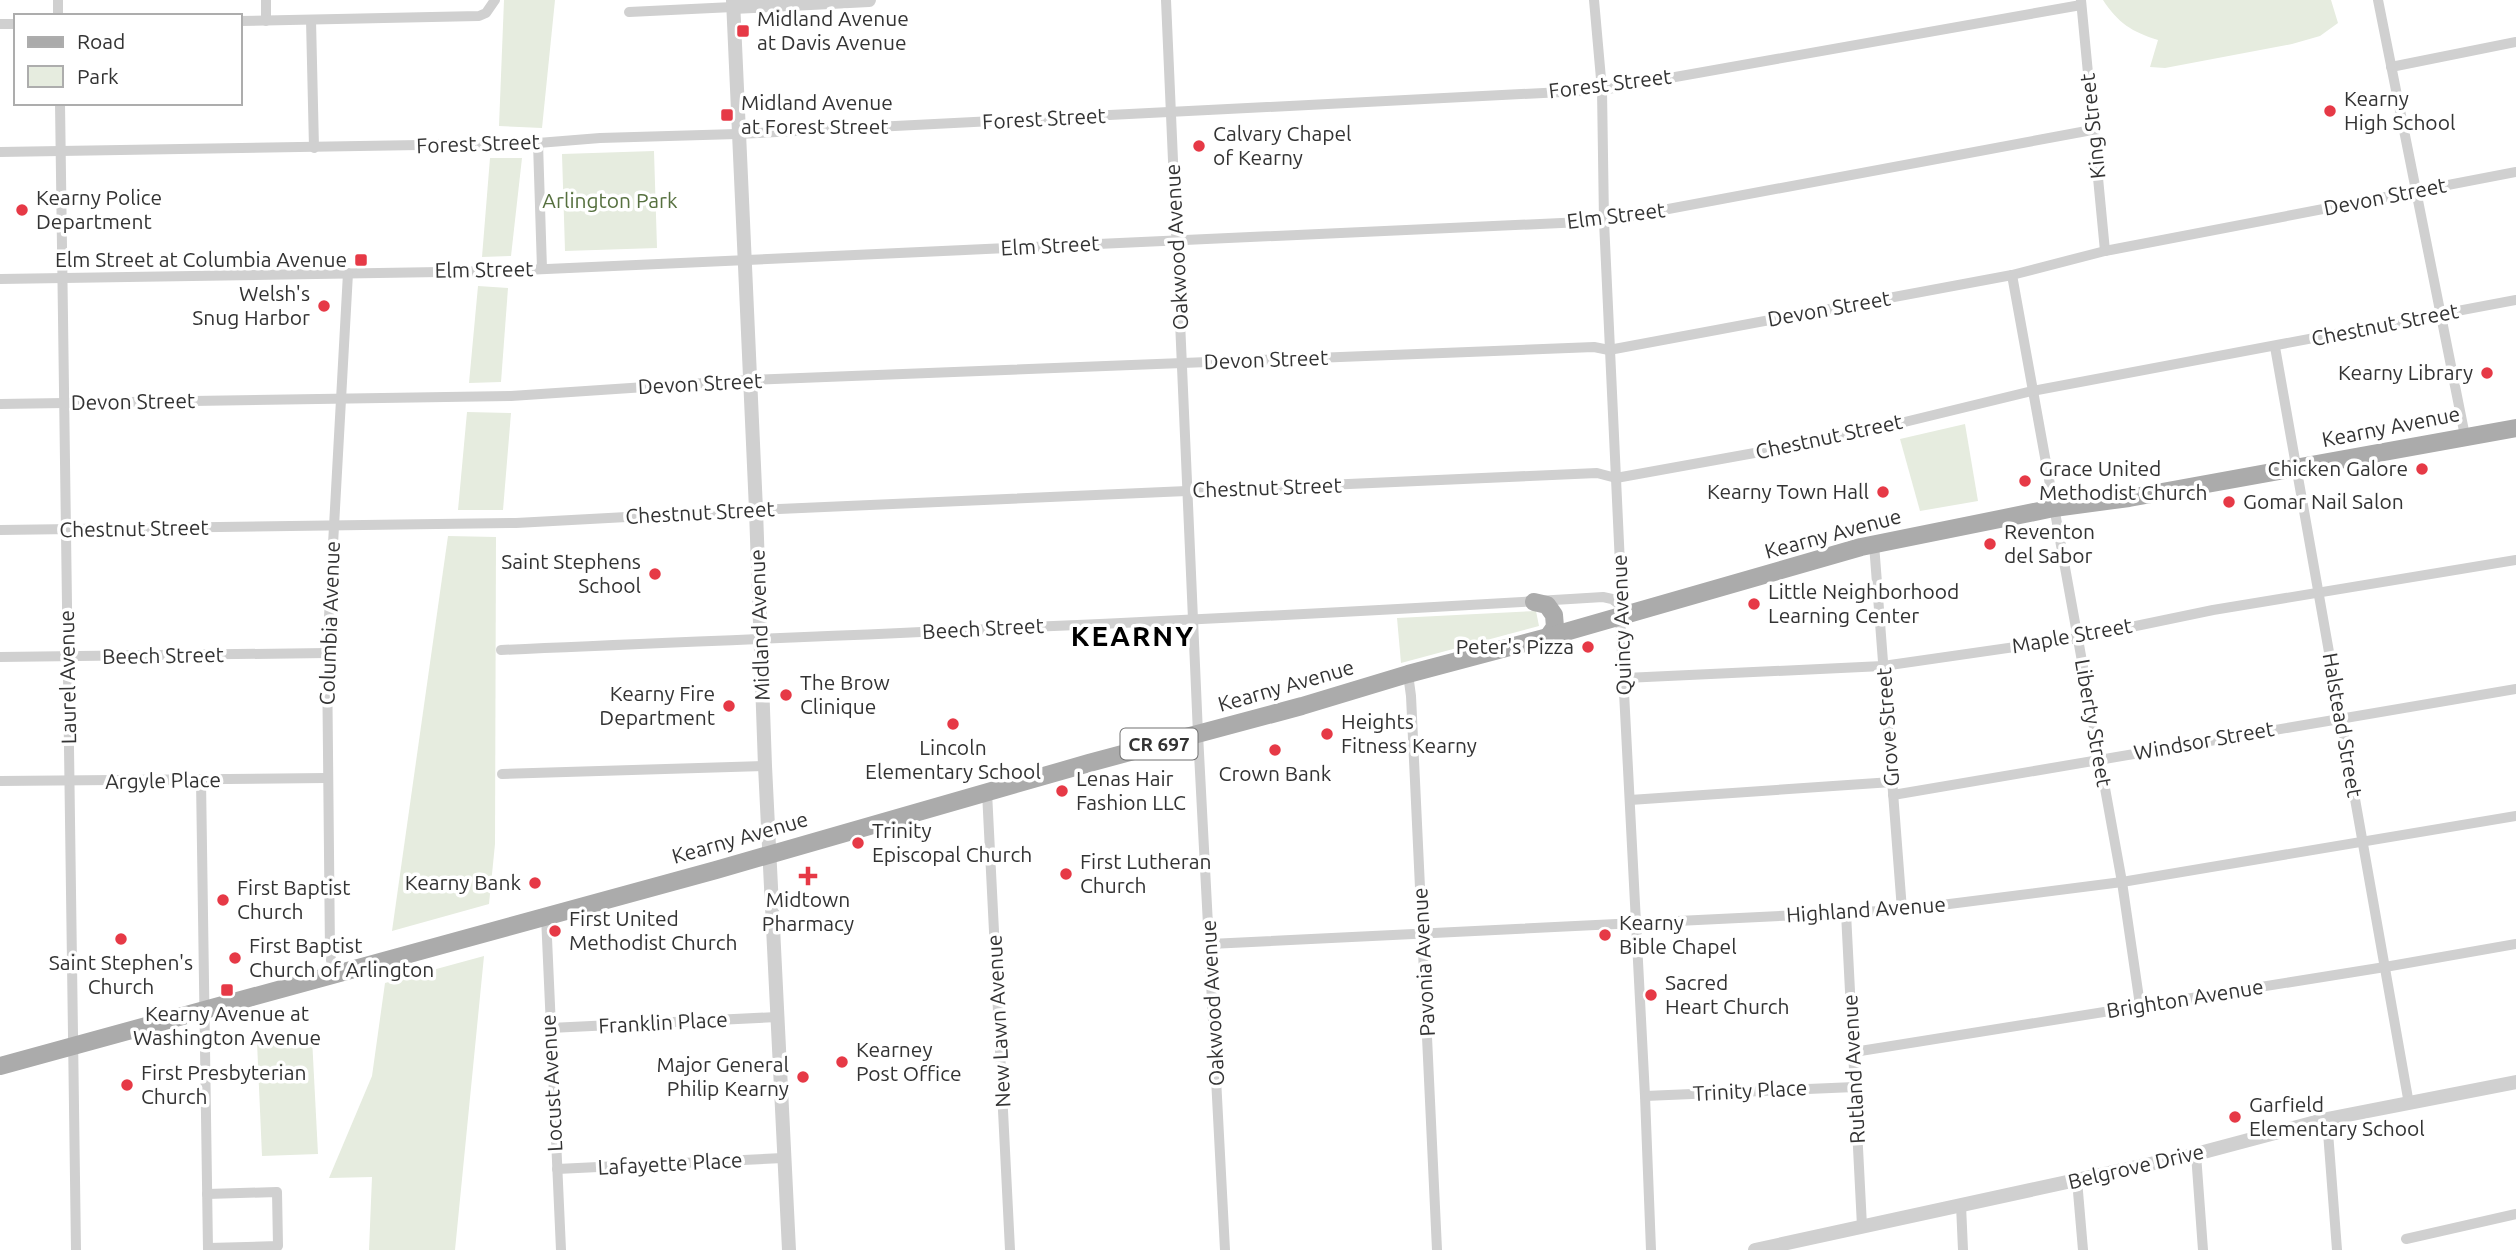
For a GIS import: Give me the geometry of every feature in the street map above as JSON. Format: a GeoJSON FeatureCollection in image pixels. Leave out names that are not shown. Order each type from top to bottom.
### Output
{"type":"FeatureCollection","features":[{"type":"Feature","properties":{"kind":"main road","name":"Kearny Avenue"},"geometry":{"type":"LineString","coordinates":[[0,1066],[716,870],[770,852],[1302,706],[1874,544],[2054,508],[2129,498],[2516,428]]}},
{"type":"Feature","properties":{"kind":"main road"},"geometry":{"type":"LineString","coordinates":[[1535,602],[1547,606],[1554,615],[1555,628],[1548,637]]}},
{"type":"Feature","properties":{"kind":"street"},"geometry":{"type":"LineString","coordinates":[[266,0],[266,21]]}},
{"type":"Feature","properties":{"kind":"street"},"geometry":{"type":"LineString","coordinates":[[242,21],[479,16],[486,13],[495,0]]}},
{"type":"Feature","properties":{"kind":"street"},"geometry":{"type":"LineString","coordinates":[[629,12],[733,3],[870,0]]}},
{"type":"Feature","properties":{"kind":"street","name":"Oakwood Avenue"},"geometry":{"type":"LineString","coordinates":[[1167,0],[1198,734],[1225,1250]]}},
{"type":"Feature","properties":{"kind":"street","name":"Quincy Avenue"},"geometry":{"type":"LineString","coordinates":[[1594,0],[1602,90],[1604,221],[1621,586],[1620,615],[1651,1250]]}},
{"type":"Feature","properties":{"kind":"street"},"geometry":{"type":"LineString","coordinates":[[2378,0],[2465,436]]}},
{"type":"Feature","properties":{"kind":"street","name":"Forest Street"},"geometry":{"type":"LineString","coordinates":[[0,152],[538,143],[1602,90],[2081,2]]}},
{"type":"Feature","properties":{"kind":"street","name":"King Street"},"geometry":{"type":"LineString","coordinates":[[2081,2],[2105,251]]}},
{"type":"Feature","properties":{"kind":"street","name":"Midland Avenue"},"geometry":{"type":"LineString","coordinates":[[733,3],[765,766],[789,1250]]}},
{"type":"Feature","properties":{"kind":"street"},"geometry":{"type":"LineString","coordinates":[[311,20],[314,148]]}},
{"type":"Feature","properties":{"kind":"street"},"geometry":{"type":"LineString","coordinates":[[2391,67],[2516,42]]}},
{"type":"Feature","properties":{"kind":"street","name":"Laurel Avenue"},"geometry":{"type":"LineString","coordinates":[[60,105],[76,1250]]}},
{"type":"Feature","properties":{"kind":"street","name":"Elm Street"},"geometry":{"type":"LineString","coordinates":[[0,279],[542,269],[1604,221],[2092,130]]}},
{"type":"Feature","properties":{"kind":"street"},"geometry":{"type":"LineString","coordinates":[[538,143],[542,269]]}},
{"type":"Feature","properties":{"kind":"street","name":"Devon Street"},"geometry":{"type":"LineString","coordinates":[[0,404],[511,396],[750,380],[1594,347],[1609,350],[2012,275],[2105,251],[2516,172]]}},
{"type":"Feature","properties":{"kind":"street","name":"Columbia Avenue"},"geometry":{"type":"LineString","coordinates":[[333,973],[330,953],[327,653],[348,273]]}},
{"type":"Feature","properties":{"kind":"street","name":"Liberty Street"},"geometry":{"type":"LineString","coordinates":[[2012,275],[2122,882],[2140,1005]]}},
{"type":"Feature","properties":{"kind":"street","name":"Chestnut Street"},"geometry":{"type":"LineString","coordinates":[[0,530],[516,523],[756,510],[1597,474],[1616,478],[1843,437],[2032,391],[2516,300]]}},
{"type":"Feature","properties":{"kind":"street","name":"Halstead Street"},"geometry":{"type":"LineString","coordinates":[[2275,347],[2409,1104]]}},
{"type":"Feature","properties":{"kind":"street","name":"Grove Street"},"geometry":{"type":"LineString","coordinates":[[1874,544],[1902,910]]}},
{"type":"Feature","properties":{"kind":"street","name":"Maple Street"},"geometry":{"type":"LineString","coordinates":[[1625,678],[1883,666],[2078,638],[2213,610],[2516,560]]}},
{"type":"Feature","properties":{"kind":"street","name":"Beech Street"},"geometry":{"type":"LineString","coordinates":[[501,650],[1193,619],[1603,597],[1620,605],[1620,615]]}},
{"type":"Feature","properties":{"kind":"street","name":"Beech Street"},"geometry":{"type":"LineString","coordinates":[[0,657],[327,653]]}},
{"type":"Feature","properties":{"kind":"street","name":"Pavonia Avenue"},"geometry":{"type":"LineString","coordinates":[[1408,674],[1437,1250]]}},
{"type":"Feature","properties":{"kind":"street","name":"Windsor Street"},"geometry":{"type":"LineString","coordinates":[[1893,795],[2516,689]]}},
{"type":"Feature","properties":{"kind":"street"},"geometry":{"type":"LineString","coordinates":[[502,774],[765,766]]}},
{"type":"Feature","properties":{"kind":"street","name":"Argyle Place"},"geometry":{"type":"LineString","coordinates":[[0,781],[327,778]]}},
{"type":"Feature","properties":{"kind":"street"},"geometry":{"type":"LineString","coordinates":[[201,780],[205,1010],[207,1194],[208,1249],[278,1246],[277,1192],[207,1194]]}},
{"type":"Feature","properties":{"kind":"street"},"geometry":{"type":"LineString","coordinates":[[1630,800],[1892,782]]}},
{"type":"Feature","properties":{"kind":"street","name":"New Lawn Avenue"},"geometry":{"type":"LineString","coordinates":[[987,792],[1010,1250]]}},
{"type":"Feature","properties":{"kind":"street","name":"Highland Avenue"},"geometry":{"type":"LineString","coordinates":[[1210,944],[1902,910],[2122,882],[2516,816]]}},
{"type":"Feature","properties":{"kind":"street","name":"Rutland Avenue"},"geometry":{"type":"LineString","coordinates":[[1846,913],[1863,1226]]}},
{"type":"Feature","properties":{"kind":"street","name":"Locust Avenue"},"geometry":{"type":"LineString","coordinates":[[546,916],[561,1250]]}},
{"type":"Feature","properties":{"kind":"street","name":"Brighton Avenue"},"geometry":{"type":"LineString","coordinates":[[1854,1052],[2516,944]]}},
{"type":"Feature","properties":{"kind":"street","name":"Franklin Place"},"geometry":{"type":"LineString","coordinates":[[550,1028],[777,1017]]}},
{"type":"Feature","properties":{"kind":"street","name":"Belgrove Drive"},"geometry":{"type":"LineString","coordinates":[[1755,1250],[1796,1246],[1863,1226],[2196,1154],[2328,1119],[2516,1082]]}},
{"type":"Feature","properties":{"kind":"street","name":"Trinity Place"},"geometry":{"type":"LineString","coordinates":[[1645,1096],[1855,1087]]}},
{"type":"Feature","properties":{"kind":"street"},"geometry":{"type":"LineString","coordinates":[[2328,1119],[2337,1250]]}},
{"type":"Feature","properties":{"kind":"street"},"geometry":{"type":"LineString","coordinates":[[2196,1154],[2203,1250]]}},
{"type":"Feature","properties":{"kind":"street","name":"Lafayette Place"},"geometry":{"type":"LineString","coordinates":[[556,1169],[783,1158]]}},
{"type":"Feature","properties":{"kind":"street"},"geometry":{"type":"LineString","coordinates":[[2077,1180],[2083,1250]]}},
{"type":"Feature","properties":{"kind":"street"},"geometry":{"type":"LineString","coordinates":[[1961,1205],[1963,1250]]}},
{"type":"Feature","properties":{"kind":"street"},"geometry":{"type":"LineString","coordinates":[[2406,1239],[2516,1214]]}},
{"type":"Feature","properties":{"kind":"green space"},"geometry":{"type":"Polygon","coordinates":[[[504,0],[555,0],[542,128],[499,126],[504,0]]]}},
{"type":"Feature","properties":{"kind":"green space"},"geometry":{"type":"Polygon","coordinates":[[[2103,0],[2331,0],[2338,23],[2320,36],[2292,44],[2165,68],[2150,67],[2158,40],[2126,26],[2103,0]]]}},
{"type":"Feature","properties":{"kind":"green space","name":"Arlington Park"},"geometry":{"type":"Polygon","coordinates":[[[654,151],[657,248],[565,251],[562,154],[654,151]]]}},
{"type":"Feature","properties":{"kind":"green space"},"geometry":{"type":"Polygon","coordinates":[[[490,158],[522,158],[511,256],[482,257],[490,158]]]}},
{"type":"Feature","properties":{"kind":"green space"},"geometry":{"type":"Polygon","coordinates":[[[478,286],[508,288],[501,382],[469,383],[478,286]]]}},
{"type":"Feature","properties":{"kind":"green space"},"geometry":{"type":"Polygon","coordinates":[[[467,412],[511,413],[503,510],[458,510],[467,412]]]}},
{"type":"Feature","properties":{"kind":"green space"},"geometry":{"type":"Polygon","coordinates":[[[1965,424],[1978,501],[1920,511],[1900,439],[1965,424]]]}},
{"type":"Feature","properties":{"kind":"green space"},"geometry":{"type":"Polygon","coordinates":[[[448,536],[496,537],[495,844],[489,904],[392,931],[448,536]]]}},
{"type":"Feature","properties":{"kind":"green space"},"geometry":{"type":"Polygon","coordinates":[[[1536,611],[1539,626],[1401,663],[1397,618],[1536,611]]]}},
{"type":"Feature","properties":{"kind":"green space"},"geometry":{"type":"Polygon","coordinates":[[[484,956],[455,1250],[369,1250],[372,1177],[329,1178],[372,1076],[385,983],[484,956]]]}},
{"type":"Feature","properties":{"kind":"green space"},"geometry":{"type":"Polygon","coordinates":[[[312,1038],[318,1154],[262,1156],[257,1042],[312,1038]]]}},
{"type":"Feature","properties":{"kind":"place","name":"Midland Avenue at Davis Avenue"},"geometry":{"type":"Point","coordinates":[743,31]}},
{"type":"Feature","properties":{"kind":"place","name":"Kearny High School"},"geometry":{"type":"Point","coordinates":[2330,111]}},
{"type":"Feature","properties":{"kind":"place","name":"Midland Avenue at Forest Street"},"geometry":{"type":"Point","coordinates":[727,115]}},
{"type":"Feature","properties":{"kind":"place","name":"Calvary Chapel of Kearny"},"geometry":{"type":"Point","coordinates":[1199,146]}},
{"type":"Feature","properties":{"kind":"place","name":"Kearny Police Department"},"geometry":{"type":"Point","coordinates":[22,210]}},
{"type":"Feature","properties":{"kind":"place","name":"Elm Street at Columbia Avenue"},"geometry":{"type":"Point","coordinates":[361,260]}},
{"type":"Feature","properties":{"kind":"place","name":"Welsh's Snug Harbor"},"geometry":{"type":"Point","coordinates":[324,306]}},
{"type":"Feature","properties":{"kind":"place","name":"Kearny Library"},"geometry":{"type":"Point","coordinates":[2487,373]}},
{"type":"Feature","properties":{"kind":"place","name":"Chicken Galore"},"geometry":{"type":"Point","coordinates":[2422,469]}},
{"type":"Feature","properties":{"kind":"place","name":"Grace United Methodist Church"},"geometry":{"type":"Point","coordinates":[2025,481]}},
{"type":"Feature","properties":{"kind":"place","name":"Kearny Town Hall"},"geometry":{"type":"Point","coordinates":[1883,492]}},
{"type":"Feature","properties":{"kind":"place","name":"Gomar Nail Salon"},"geometry":{"type":"Point","coordinates":[2229,502]}},
{"type":"Feature","properties":{"kind":"place","name":"Reventon del Sabor"},"geometry":{"type":"Point","coordinates":[1990,544]}},
{"type":"Feature","properties":{"kind":"place","name":"Saint Stephens School"},"geometry":{"type":"Point","coordinates":[655,574]}},
{"type":"Feature","properties":{"kind":"place","name":"Little Neighborhood Learning Center"},"geometry":{"type":"Point","coordinates":[1754,604]}},
{"type":"Feature","properties":{"kind":"place","name":"Peter's Pizza"},"geometry":{"type":"Point","coordinates":[1588,647]}},
{"type":"Feature","properties":{"kind":"place","name":"The Brow Clinique"},"geometry":{"type":"Point","coordinates":[786,695]}},
{"type":"Feature","properties":{"kind":"place","name":"Kearny Fire Department"},"geometry":{"type":"Point","coordinates":[729,706]}},
{"type":"Feature","properties":{"kind":"place","name":"Lincoln Elementary School"},"geometry":{"type":"Point","coordinates":[953,724]}},
{"type":"Feature","properties":{"kind":"place","name":"Heights Fitness Kearny"},"geometry":{"type":"Point","coordinates":[1327,734]}},
{"type":"Feature","properties":{"kind":"place","name":"Crown Bank"},"geometry":{"type":"Point","coordinates":[1275,750]}},
{"type":"Feature","properties":{"kind":"place","name":"Lenas Hair Fashion LLC"},"geometry":{"type":"Point","coordinates":[1062,791]}},
{"type":"Feature","properties":{"kind":"place","name":"Trinity Episcopal Church"},"geometry":{"type":"Point","coordinates":[858,843]}},
{"type":"Feature","properties":{"kind":"place","name":"First Lutheran Church"},"geometry":{"type":"Point","coordinates":[1066,874]}},
{"type":"Feature","properties":{"kind":"place","name":"Midtown Pharmacy"},"geometry":{"type":"Point","coordinates":[808,876]}},
{"type":"Feature","properties":{"kind":"place","name":"Kearny Bank"},"geometry":{"type":"Point","coordinates":[535,883]}},
{"type":"Feature","properties":{"kind":"place","name":"First Baptist Church"},"geometry":{"type":"Point","coordinates":[223,900]}},
{"type":"Feature","properties":{"kind":"place","name":"First United Methodist Church"},"geometry":{"type":"Point","coordinates":[555,931]}},
{"type":"Feature","properties":{"kind":"place","name":"Kearny Bible Chapel"},"geometry":{"type":"Point","coordinates":[1605,935]}},
{"type":"Feature","properties":{"kind":"place","name":"Saint Stephen's Church"},"geometry":{"type":"Point","coordinates":[121,939]}},
{"type":"Feature","properties":{"kind":"place","name":"First Baptist Church of Arlington"},"geometry":{"type":"Point","coordinates":[235,958]}},
{"type":"Feature","properties":{"kind":"place","name":"Kearny Avenue at Washington Avenue"},"geometry":{"type":"Point","coordinates":[227,990]}},
{"type":"Feature","properties":{"kind":"place","name":"Sacred Heart Church"},"geometry":{"type":"Point","coordinates":[1651,995]}},
{"type":"Feature","properties":{"kind":"place","name":"Kearney Post Office"},"geometry":{"type":"Point","coordinates":[842,1062]}},
{"type":"Feature","properties":{"kind":"place","name":"Major General Philip Kearny"},"geometry":{"type":"Point","coordinates":[803,1077]}},
{"type":"Feature","properties":{"kind":"place","name":"First Presbyterian Church"},"geometry":{"type":"Point","coordinates":[127,1085]}},
{"type":"Feature","properties":{"kind":"place","name":"Garfield Elementary School"},"geometry":{"type":"Point","coordinates":[2235,1117]}},
{"type":"Feature","properties":{"kind":"district","name":"KEARNY"},"geometry":{"type":"Point","coordinates":[1133,636]}}]}
